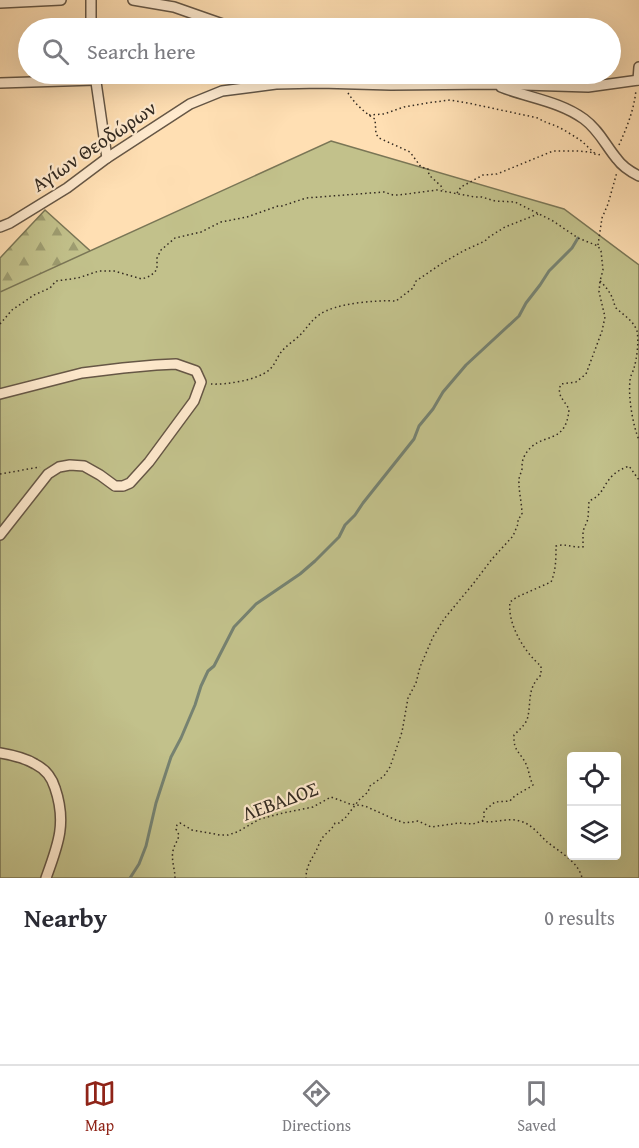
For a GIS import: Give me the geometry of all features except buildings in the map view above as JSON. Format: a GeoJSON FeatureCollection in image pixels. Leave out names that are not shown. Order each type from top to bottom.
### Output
{"type":"FeatureCollection","features":[{"type":"Feature","properties":{"kind":"street"},"geometry":{"type":"LineString","coordinates":[[0,3],[61,0]]}},
{"type":"Feature","properties":{"kind":"street"},"geometry":{"type":"LineString","coordinates":[[91,0],[91,18]]}},
{"type":"Feature","properties":{"kind":"street"},"geometry":{"type":"LineString","coordinates":[[133,0],[174,7],[205,18]]}},
{"type":"Feature","properties":{"kind":"street"},"geometry":{"type":"LineString","coordinates":[[638,80],[639,67]]}},
{"type":"Feature","properties":{"kind":"street","name":"Αγίων Θεοδώρων"},"geometry":{"type":"LineString","coordinates":[[621,82],[638,80]]}},
{"type":"Feature","properties":{"kind":"street"},"geometry":{"type":"LineString","coordinates":[[0,83],[18,82]]}},
{"type":"Feature","properties":{"kind":"street"},"geometry":{"type":"LineString","coordinates":[[96,84],[107,158]]}},
{"type":"Feature","properties":{"kind":"street","name":"Αγίων Θεοδώρων"},"geometry":{"type":"LineString","coordinates":[[0,227],[66,188],[107,158],[190,104],[222,91],[276,84],[496,84],[588,87],[609,84]]}},
{"type":"Feature","properties":{"kind":"street"},"geometry":{"type":"LineString","coordinates":[[496,84],[555,104],[584,120],[602,136],[621,164],[639,176]]}},
{"type":"Feature","properties":{"kind":"street"},"geometry":{"type":"LineString","coordinates":[[0,394],[82,373],[156,364],[176,364],[196,370],[201,382],[194,401],[149,462],[130,483],[115,486],[84,466],[59,467],[48,474],[0,535]]}},
{"type":"Feature","properties":{"kind":"street"},"geometry":{"type":"LineString","coordinates":[[0,753],[37,764],[52,778],[62,819],[46,878]]}},
{"type":"Feature","properties":{"kind":"path"},"geometry":{"type":"LineString","coordinates":[[456,194],[461,188],[483,175],[497,174],[553,151],[590,152],[597,155],[612,152],[619,146],[626,131],[634,107],[638,80]]}},
{"type":"Feature","properties":{"kind":"path"},"geometry":{"type":"LineString","coordinates":[[342,84],[351,97],[375,119],[376,134],[379,138],[410,152],[421,167],[429,169],[429,175],[443,191]]}},
{"type":"Feature","properties":{"kind":"path"},"geometry":{"type":"LineString","coordinates":[[369,115],[450,100],[468,103],[538,118],[580,139],[597,155]]}},
{"type":"Feature","properties":{"kind":"path"},"geometry":{"type":"LineString","coordinates":[[598,246],[602,218],[621,164]]}},
{"type":"Feature","properties":{"kind":"path"},"geometry":{"type":"LineString","coordinates":[[0,324],[9,312],[34,295],[50,288],[56,281],[73,280],[99,271],[142,279],[150,276],[157,268],[157,258],[164,246],[178,237],[201,232],[222,222],[247,217],[306,198],[384,192],[399,195],[436,190],[495,201],[515,202],[539,213],[578,238],[598,246],[601,251],[603,270],[599,292],[604,318],[599,340],[586,374],[576,381],[561,384],[559,394],[569,409],[568,422],[562,432],[551,439],[538,442],[525,454],[519,482],[522,515],[518,519],[513,536],[438,628],[429,644],[416,683],[408,698],[402,732],[390,767],[384,776],[370,786],[368,792],[346,817],[339,823],[335,823],[331,830],[323,836],[306,869],[306,878]]}},
{"type":"Feature","properties":{"kind":"path"},"geometry":{"type":"LineString","coordinates":[[201,382],[226,384],[260,376],[268,371],[282,351],[320,315],[348,304],[380,300],[396,301],[413,288],[416,280],[444,262],[463,251],[478,246],[505,227],[539,213]]}},
{"type":"Feature","properties":{"kind":"path"},"geometry":{"type":"LineString","coordinates":[[600,280],[614,298],[615,307],[630,319],[638,333],[634,367],[629,380],[632,420],[639,440]]}},
{"type":"Feature","properties":{"kind":"path"},"geometry":{"type":"LineString","coordinates":[[482,821],[484,811],[495,802],[510,801],[514,796],[533,785],[527,766],[516,750],[514,735],[527,720],[530,695],[535,680],[541,675],[541,666],[534,660],[517,635],[509,612],[510,602],[551,582],[556,546],[583,547],[583,531],[588,519],[589,501],[600,495],[613,475],[629,466],[639,480]]}},
{"type":"Feature","properties":{"kind":"path"},"geometry":{"type":"LineString","coordinates":[[0,474],[38,467],[55,470]]}},
{"type":"Feature","properties":{"kind":"path","name":"ΛΕΒΑΔΟΣ"},"geometry":{"type":"LineString","coordinates":[[175,878],[173,852],[179,835],[176,829],[180,823],[192,830],[228,835],[260,819],[313,807],[331,797],[365,806],[405,823],[418,821],[431,826],[520,820],[531,826],[568,859],[579,870],[582,878]]}},
{"type":"Feature","properties":{"kind":"green space"},"geometry":{"type":"Polygon","coordinates":[[[331,141],[564,209],[639,265],[639,878],[0,878],[0,292],[331,141]]]}},
{"type":"Feature","properties":{"kind":"green space"},"geometry":{"type":"Polygon","coordinates":[[[45,210],[107,266],[0,413],[0,258],[45,210]]]}},
{"type":"Feature","properties":{"kind":"waterway"},"geometry":{"type":"LineString","coordinates":[[130,878],[146,846],[156,803],[171,757],[208,671],[214,666],[234,627],[256,604],[300,574],[339,537],[345,525],[414,439],[419,426],[443,392],[466,365],[519,316],[549,271],[572,248],[578,238]]}}]}
